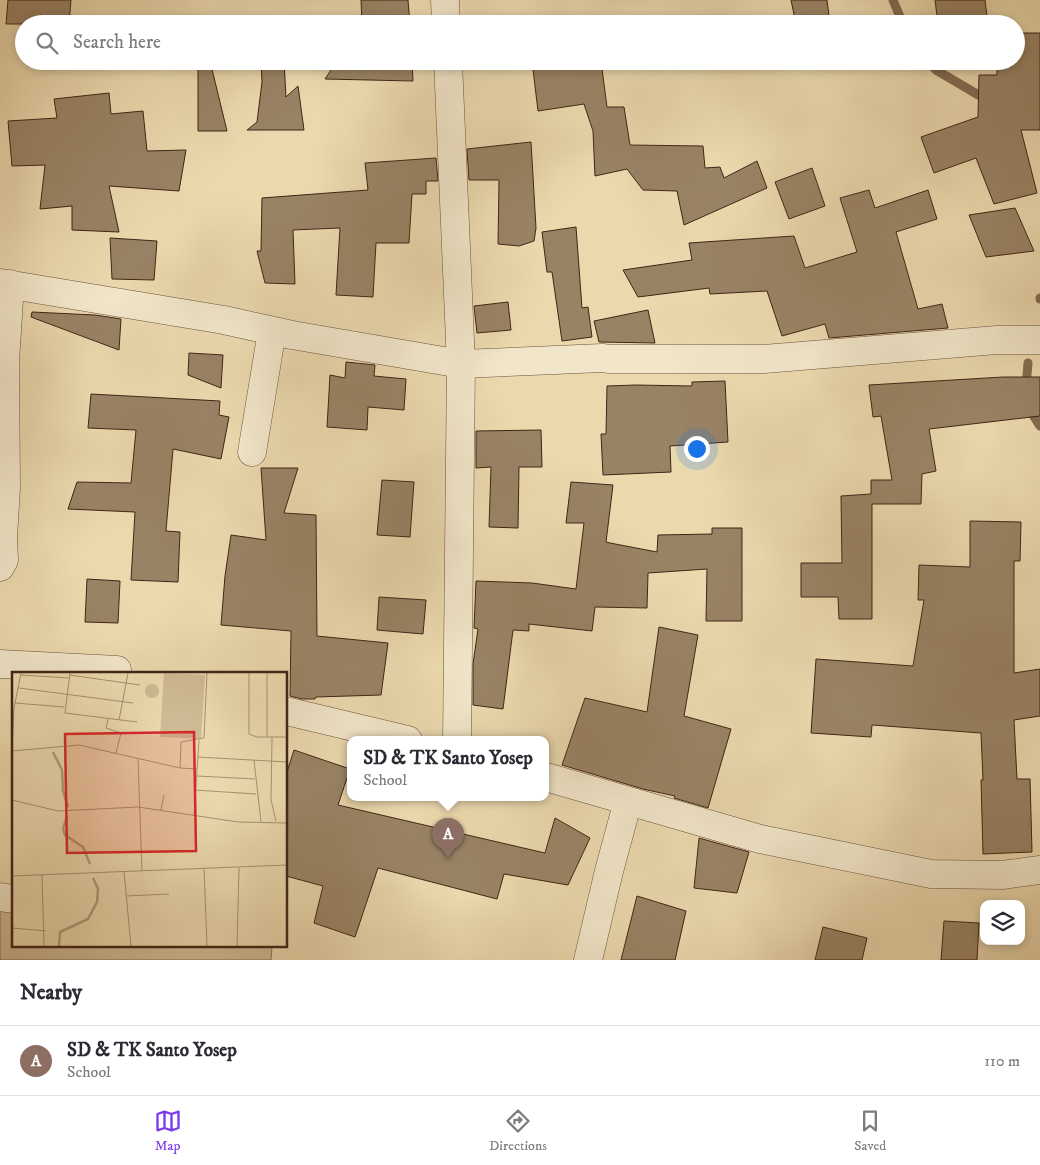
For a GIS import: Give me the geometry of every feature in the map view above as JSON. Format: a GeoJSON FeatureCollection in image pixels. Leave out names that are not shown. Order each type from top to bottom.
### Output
{"type":"FeatureCollection","features":[{"type":"Feature","properties":{"kind":"street"},"geometry":{"type":"LineString","coordinates":[[445,0],[446,15]]}},
{"type":"Feature","properties":{"kind":"street"},"geometry":{"type":"LineString","coordinates":[[448,70],[461,364],[456,736]]}},
{"type":"Feature","properties":{"kind":"street"},"geometry":{"type":"LineString","coordinates":[[0,567],[4,560],[5,284],[224,320],[272,331],[461,364],[602,358],[764,359],[997,340],[1040,340]]}},
{"type":"Feature","properties":{"kind":"street"},"geometry":{"type":"LineString","coordinates":[[252,452],[272,331]]}},
{"type":"Feature","properties":{"kind":"street"},"geometry":{"type":"LineString","coordinates":[[0,664],[122,672]]}},
{"type":"Feature","properties":{"kind":"street"},"geometry":{"type":"LineString","coordinates":[[288,711],[391,736]]}},
{"type":"Feature","properties":{"kind":"street"},"geometry":{"type":"LineString","coordinates":[[549,778],[760,839],[931,874],[1002,875],[1040,870]]}},
{"type":"Feature","properties":{"kind":"street"},"geometry":{"type":"LineString","coordinates":[[588,960],[628,801]]}},
{"type":"Feature","properties":{"kind":"shaded area"},"geometry":{"type":"Polygon","coordinates":[[[0,906],[12,907],[12,948],[272,948],[271,960],[0,960],[0,906]]]}},
{"type":"Feature","properties":{"kind":"building"},"geometry":{"type":"Polygon","coordinates":[[[8,0],[71,0],[70,15],[15,15],[15,24],[6,24],[8,0]]]}},
{"type":"Feature","properties":{"kind":"building"},"geometry":{"type":"Polygon","coordinates":[[[361,0],[408,0],[409,15],[362,15],[361,0]]]}},
{"type":"Feature","properties":{"kind":"building"},"geometry":{"type":"Polygon","coordinates":[[[791,0],[827,0],[829,15],[794,15],[791,0]]]}},
{"type":"Feature","properties":{"kind":"building"},"geometry":{"type":"Polygon","coordinates":[[[935,0],[985,0],[987,15],[937,15],[935,0]]]}},
{"type":"Feature","properties":{"kind":"building"},"geometry":{"type":"Polygon","coordinates":[[[1025,33],[1040,33],[1040,130],[1021,130],[1037,193],[994,204],[976,158],[934,173],[921,137],[978,117],[979,75],[997,75],[997,70],[1025,70],[1025,33]]]}},
{"type":"Feature","properties":{"kind":"building"},"geometry":{"type":"Polygon","coordinates":[[[198,70],[212,70],[227,131],[198,131],[198,70]]]}},
{"type":"Feature","properties":{"kind":"building"},"geometry":{"type":"Polygon","coordinates":[[[261,70],[284,70],[286,97],[298,86],[304,130],[247,130],[257,122],[262,82],[261,70]]]}},
{"type":"Feature","properties":{"kind":"building"},"geometry":{"type":"Polygon","coordinates":[[[331,70],[412,70],[413,81],[325,79],[331,70]]]}},
{"type":"Feature","properties":{"kind":"building"},"geometry":{"type":"Polygon","coordinates":[[[533,70],[602,70],[607,107],[624,107],[630,145],[703,146],[705,168],[720,167],[724,178],[757,161],[767,188],[684,225],[677,191],[643,190],[627,169],[595,176],[593,131],[584,104],[538,111],[533,70]]]}},
{"type":"Feature","properties":{"kind":"building"},"geometry":{"type":"Polygon","coordinates":[[[109,93],[111,114],[143,111],[147,151],[186,150],[179,191],[109,186],[119,232],[72,230],[72,206],[40,209],[45,165],[12,166],[8,121],[57,118],[54,99],[109,93]]]}},
{"type":"Feature","properties":{"kind":"building"},"geometry":{"type":"Polygon","coordinates":[[[531,142],[536,228],[534,241],[519,246],[498,244],[499,180],[469,180],[467,149],[531,142]]]}},
{"type":"Feature","properties":{"kind":"building"},"geometry":{"type":"Polygon","coordinates":[[[436,158],[438,181],[426,181],[426,194],[412,194],[409,243],[376,243],[373,297],[336,295],[340,228],[293,230],[295,284],[265,283],[257,251],[261,251],[262,198],[368,190],[365,163],[436,158]]]}},
{"type":"Feature","properties":{"kind":"building"},"geometry":{"type":"Polygon","coordinates":[[[812,168],[825,206],[789,219],[775,182],[812,168]]]}},
{"type":"Feature","properties":{"kind":"building"},"geometry":{"type":"Polygon","coordinates":[[[869,190],[875,208],[928,190],[937,219],[896,232],[918,309],[942,304],[948,328],[829,338],[825,324],[782,336],[767,291],[710,294],[709,288],[638,297],[623,270],[692,260],[689,243],[794,236],[805,268],[857,252],[840,198],[869,190]]]}},
{"type":"Feature","properties":{"kind":"building"},"geometry":{"type":"Polygon","coordinates":[[[1015,208],[1034,251],[986,257],[969,215],[1015,208]]]}},
{"type":"Feature","properties":{"kind":"building"},"geometry":{"type":"Polygon","coordinates":[[[576,227],[582,308],[588,307],[592,337],[562,341],[552,272],[547,272],[542,232],[576,227]]]}},
{"type":"Feature","properties":{"kind":"building"},"geometry":{"type":"Polygon","coordinates":[[[110,238],[157,241],[154,280],[112,279],[110,238]]]}},
{"type":"Feature","properties":{"kind":"building"},"geometry":{"type":"Polygon","coordinates":[[[508,302],[511,330],[477,333],[474,306],[508,302]]]}},
{"type":"Feature","properties":{"kind":"building"},"geometry":{"type":"Polygon","coordinates":[[[648,310],[655,343],[599,342],[594,321],[648,310]]]}},
{"type":"Feature","properties":{"kind":"building"},"geometry":{"type":"Polygon","coordinates":[[[32,312],[95,315],[121,319],[119,350],[31,317],[32,312]]]}},
{"type":"Feature","properties":{"kind":"building"},"geometry":{"type":"Polygon","coordinates":[[[189,353],[223,355],[221,388],[188,375],[189,353]]]}},
{"type":"Feature","properties":{"kind":"building"},"geometry":{"type":"Polygon","coordinates":[[[346,362],[375,365],[374,376],[406,379],[404,410],[368,407],[367,430],[327,427],[330,375],[345,378],[346,362]]]}},
{"type":"Feature","properties":{"kind":"building"},"geometry":{"type":"Polygon","coordinates":[[[1003,377],[1040,377],[1040,416],[929,429],[936,471],[922,474],[921,504],[872,504],[872,619],[839,619],[838,597],[801,597],[801,563],[842,563],[841,496],[871,494],[871,480],[892,480],[881,416],[873,417],[869,385],[1003,377]]]}},
{"type":"Feature","properties":{"kind":"building"},"geometry":{"type":"Polygon","coordinates":[[[725,381],[728,442],[670,446],[671,472],[603,475],[601,434],[606,434],[607,386],[692,386],[692,382],[725,381]]]}},
{"type":"Feature","properties":{"kind":"building"},"geometry":{"type":"Polygon","coordinates":[[[91,394],[220,401],[219,415],[229,417],[221,459],[173,449],[166,531],[180,532],[178,582],[131,580],[135,512],[68,509],[77,482],[131,483],[136,430],[88,428],[91,394]]]}},
{"type":"Feature","properties":{"kind":"building"},"geometry":{"type":"Polygon","coordinates":[[[541,430],[542,467],[519,467],[518,528],[489,527],[491,467],[476,468],[476,431],[541,430]]]}},
{"type":"Feature","properties":{"kind":"building"},"geometry":{"type":"Polygon","coordinates":[[[261,468],[298,468],[284,513],[316,515],[317,636],[388,643],[381,695],[316,697],[315,699],[302,699],[290,696],[291,631],[221,625],[231,535],[266,540],[261,468]]]}},
{"type":"Feature","properties":{"kind":"building"},"geometry":{"type":"Polygon","coordinates":[[[382,480],[414,482],[410,537],[377,535],[382,480]]]}},
{"type":"Feature","properties":{"kind":"building"},"geometry":{"type":"Polygon","coordinates":[[[571,482],[613,485],[606,542],[657,552],[658,535],[712,534],[712,528],[742,528],[742,621],[706,621],[707,569],[648,573],[647,608],[595,607],[592,631],[529,624],[529,631],[513,630],[503,709],[473,705],[473,664],[478,629],[474,628],[476,581],[532,583],[576,589],[584,523],[566,523],[571,482]]]}},
{"type":"Feature","properties":{"kind":"building"},"geometry":{"type":"Polygon","coordinates":[[[970,521],[1021,522],[1020,561],[1014,561],[1014,673],[1040,669],[1040,716],[1014,720],[1017,779],[1030,779],[1032,852],[983,854],[981,733],[872,725],[871,737],[811,733],[816,659],[913,666],[924,600],[918,600],[919,565],[970,567],[970,521]]]}},
{"type":"Feature","properties":{"kind":"building"},"geometry":{"type":"Polygon","coordinates":[[[87,579],[120,581],[118,623],[85,622],[87,579]]]}},
{"type":"Feature","properties":{"kind":"building"},"geometry":{"type":"Polygon","coordinates":[[[379,597],[426,600],[423,634],[377,630],[379,597]]]}},
{"type":"Feature","properties":{"kind":"building"},"geometry":{"type":"Polygon","coordinates":[[[659,627],[698,635],[684,716],[731,729],[708,808],[674,798],[675,796],[643,789],[562,765],[585,698],[647,712],[659,627]]]}},
{"type":"Feature","properties":{"kind":"building"},"geometry":{"type":"Polygon","coordinates":[[[294,750],[347,768],[347,778],[338,805],[545,853],[555,818],[590,838],[568,885],[504,874],[497,899],[378,868],[355,937],[314,923],[323,886],[288,877],[288,769],[294,750]]]}},
{"type":"Feature","properties":{"kind":"building"},"geometry":{"type":"Polygon","coordinates":[[[699,838],[749,852],[737,893],[694,888],[699,838]]]}},
{"type":"Feature","properties":{"kind":"building"},"geometry":{"type":"Polygon","coordinates":[[[637,896],[686,911],[675,960],[621,960],[637,896]]]}},
{"type":"Feature","properties":{"kind":"building"},"geometry":{"type":"Polygon","coordinates":[[[944,921],[979,923],[977,960],[941,960],[944,921]]]}},
{"type":"Feature","properties":{"kind":"building"},"geometry":{"type":"Polygon","coordinates":[[[823,927],[867,938],[862,960],[815,960],[823,927]]]}},
{"type":"Feature","properties":{"kind":"waterway"},"geometry":{"type":"LineString","coordinates":[[893,0],[899,15]]}},
{"type":"Feature","properties":{"kind":"waterway"},"geometry":{"type":"LineString","coordinates":[[936,70],[987,100]]}},
{"type":"Feature","properties":{"kind":"waterway"},"geometry":{"type":"LineString","coordinates":[[1026,387],[1028,363]]}},
{"type":"Feature","properties":{"kind":"waterway"},"geometry":{"type":"LineString","coordinates":[[1028,407],[1040,426]]}},
{"type":"Feature","properties":{"kind":"place","name":"SD & TK Santo Yosep"},"geometry":{"type":"Point","coordinates":[448,859]}}]}
